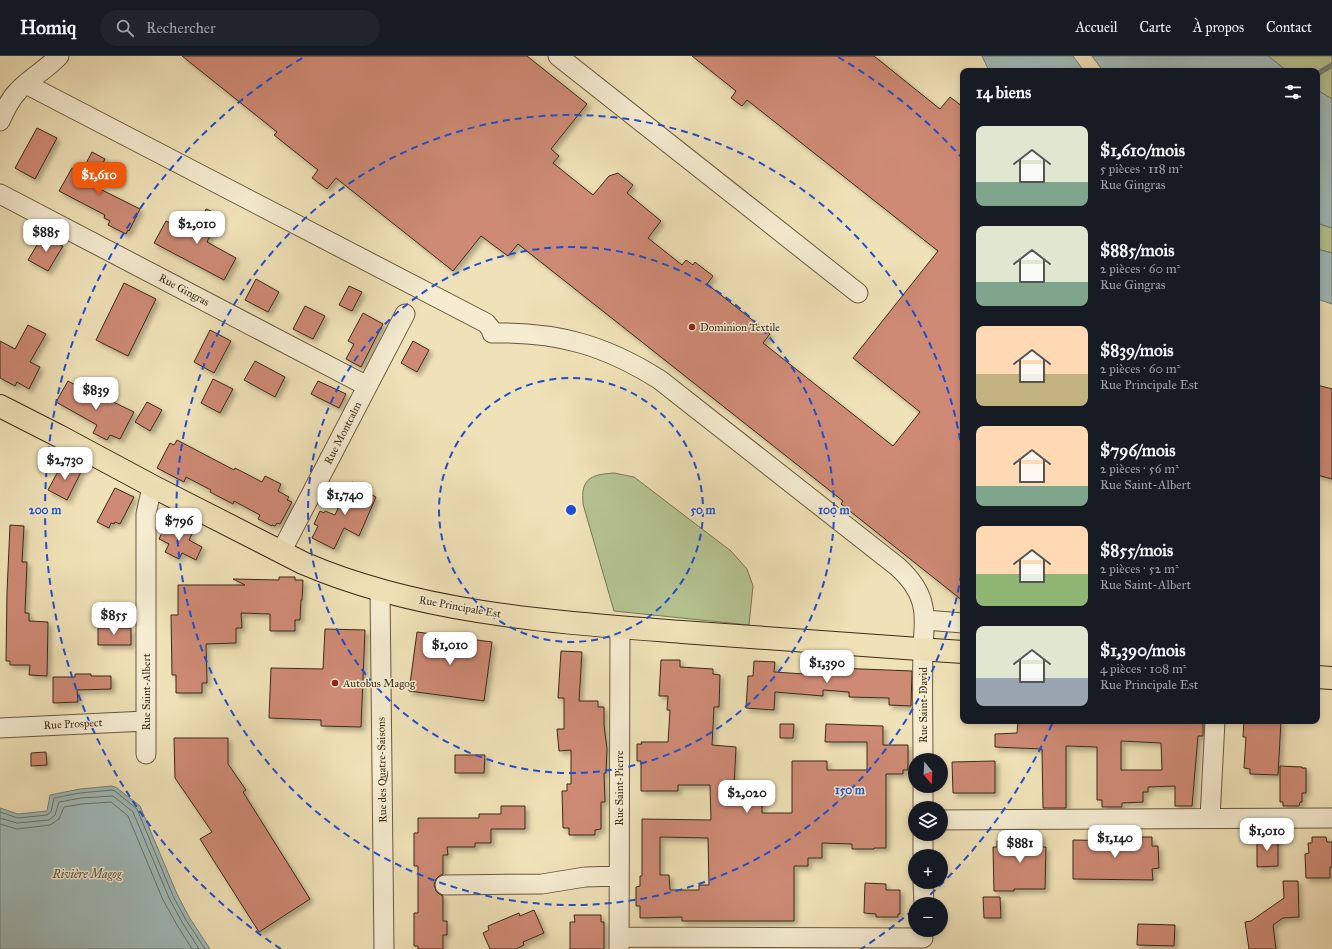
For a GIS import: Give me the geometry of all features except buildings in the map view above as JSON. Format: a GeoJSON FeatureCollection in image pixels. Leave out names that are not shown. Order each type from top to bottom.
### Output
{"type":"FeatureCollection","features":[{"type":"Feature","properties":{"kind":"main road","name":"Rue Principale Est"},"geometry":{"type":"LineString","coordinates":[[0,406],[282,552],[324,572],[380,591],[436,603],[514,616],[584,624],[960,652]]}},
{"type":"Feature","properties":{"kind":"main road"},"geometry":{"type":"LineString","coordinates":[[1320,677],[1332,678]]}},
{"type":"Feature","properties":{"kind":"street"},"geometry":{"type":"LineString","coordinates":[[3,115],[13,96],[59,56]]}},
{"type":"Feature","properties":{"kind":"street"},"geometry":{"type":"LineString","coordinates":[[558,56],[858,293]]}},
{"type":"Feature","properties":{"kind":"street","name":"Rue Saint-David"},"geometry":{"type":"LineString","coordinates":[[26,84],[479,319],[486,323],[491,329],[492,333],[537,334],[559,337],[601,349],[641,368],[660,380],[907,575],[917,590],[924,608],[923,753]]}},
{"type":"Feature","properties":{"kind":"street","name":"Rue Gingras"},"geometry":{"type":"LineString","coordinates":[[0,194],[367,386]]}},
{"type":"Feature","properties":{"kind":"street","name":"Rue Montcalm"},"geometry":{"type":"LineString","coordinates":[[282,552],[405,314]]}},
{"type":"Feature","properties":{"kind":"street","name":"Rue Saint-Albert"},"geometry":{"type":"LineString","coordinates":[[146,754],[146,514],[148,500],[154,487]]}},
{"type":"Feature","properties":{"kind":"street","name":"Rue des Quatre-Saisons"},"geometry":{"type":"LineString","coordinates":[[380,591],[384,949]]}},
{"type":"Feature","properties":{"kind":"street"},"geometry":{"type":"LineString","coordinates":[[925,620],[960,623]]}},
{"type":"Feature","properties":{"kind":"street","name":"Rue Saint-Pierre"},"geometry":{"type":"LineString","coordinates":[[619,943],[620,627]]}},
{"type":"Feature","properties":{"kind":"street","name":"Rue Prospect"},"geometry":{"type":"LineString","coordinates":[[0,728],[146,721]]}},
{"type":"Feature","properties":{"kind":"street"},"geometry":{"type":"LineString","coordinates":[[1210,818],[1215,724]]}},
{"type":"Feature","properties":{"kind":"street"},"geometry":{"type":"LineString","coordinates":[[948,820],[1332,818]]}},
{"type":"Feature","properties":{"kind":"street"},"geometry":{"type":"LineString","coordinates":[[444,885],[542,884],[585,877],[619,876]]}},
{"type":"Feature","properties":{"kind":"street"},"geometry":{"type":"LineString","coordinates":[[619,943],[922,939]]}},
{"type":"Feature","properties":{"kind":"green space"},"geometry":{"type":"Polygon","coordinates":[[[1268,56],[1332,56],[1332,99],[1320,92],[1320,68],[1283,68],[1268,56]]]}},
{"type":"Feature","properties":{"kind":"green space"},"geometry":{"type":"Polygon","coordinates":[[[1320,224],[1332,228],[1332,253],[1320,250],[1320,224]]]}},
{"type":"Feature","properties":{"kind":"green space"},"geometry":{"type":"Polygon","coordinates":[[[614,473],[634,477],[731,551],[747,569],[753,586],[749,625],[614,611],[583,504],[583,491],[589,479],[614,473]]]}},
{"type":"Feature","properties":{"kind":"water"},"geometry":{"type":"Polygon","coordinates":[[[982,56],[1073,56],[1082,68],[988,68],[982,56]]]}},
{"type":"Feature","properties":{"kind":"water"},"geometry":{"type":"Polygon","coordinates":[[[1092,56],[1268,56],[1283,68],[1101,68],[1092,56]]]}},
{"type":"Feature","properties":{"kind":"water"},"geometry":{"type":"Polygon","coordinates":[[[1320,92],[1332,99],[1332,228],[1320,224],[1320,92]]]}},
{"type":"Feature","properties":{"kind":"water"},"geometry":{"type":"Polygon","coordinates":[[[1320,250],[1332,253],[1332,304],[1320,300],[1320,250]]]}},
{"type":"Feature","properties":{"kind":"water","name":"Rivière Magog"},"geometry":{"type":"Polygon","coordinates":[[[112,786],[117,788],[140,806],[177,894],[189,917],[210,949],[0,949],[0,808],[18,814],[47,811],[50,795],[80,789],[112,786]]]}},
{"type":"Feature","properties":{"kind":"waterway"},"geometry":{"type":"LineString","coordinates":[[1320,72],[1332,65]]}},
{"type":"Feature","properties":{"kind":"place","name":"Dominion Textile"},"geometry":{"type":"Point","coordinates":[692,327]}},
{"type":"Feature","properties":{"kind":"place","name":"Autobus Magog"},"geometry":{"type":"Point","coordinates":[335,683]}}]}
